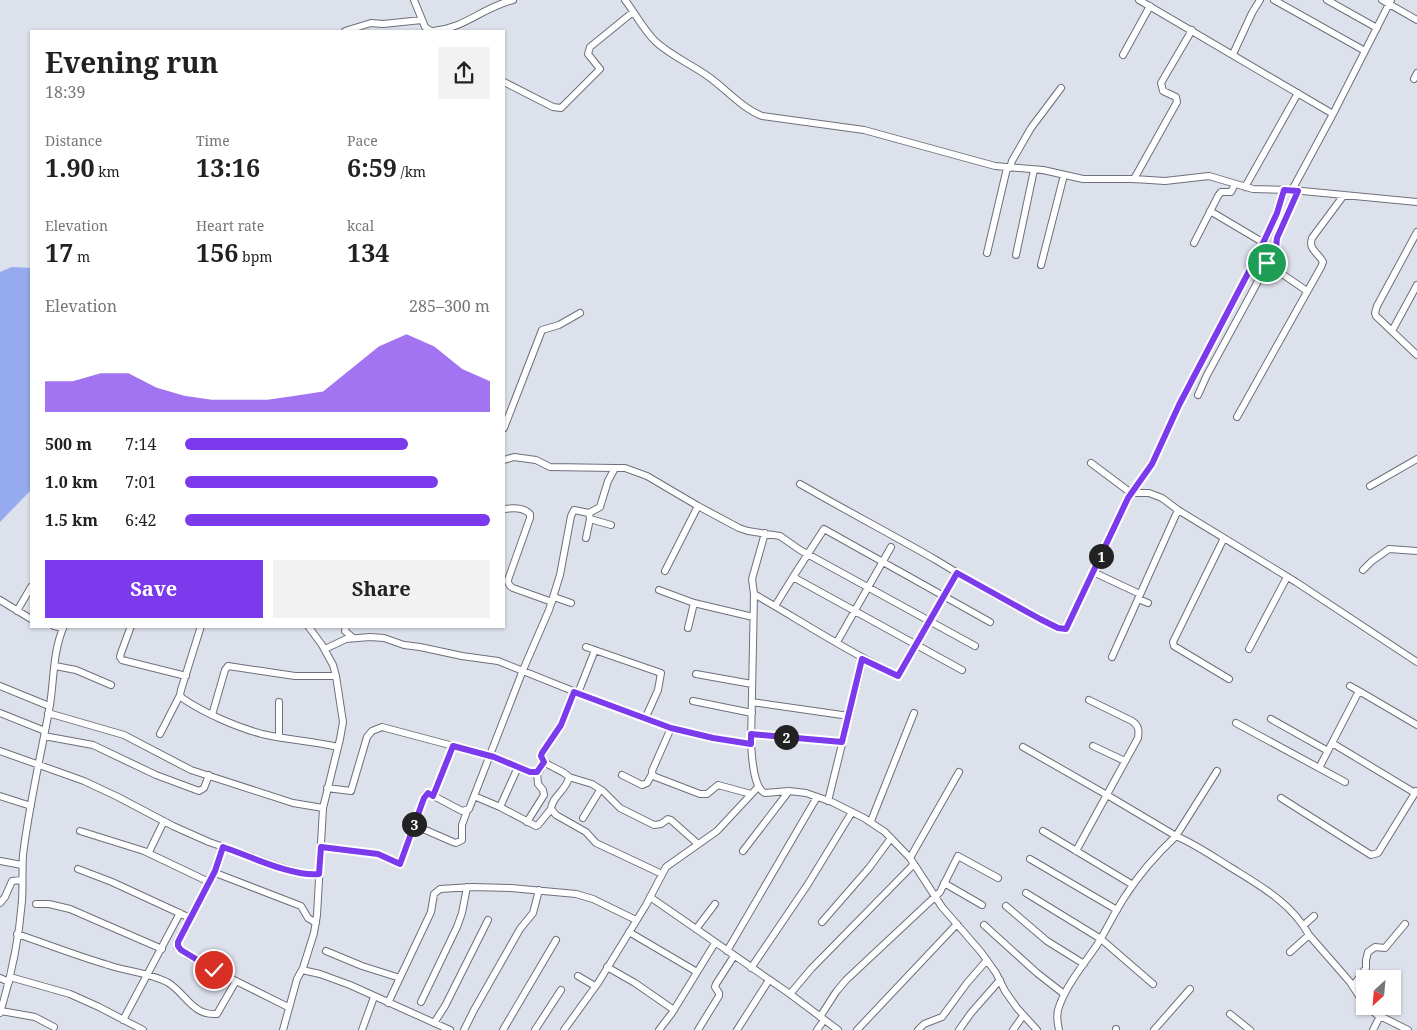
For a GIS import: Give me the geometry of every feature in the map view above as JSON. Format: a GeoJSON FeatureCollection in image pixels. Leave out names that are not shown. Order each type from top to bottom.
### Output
{"type":"FeatureCollection","features":[{"type":"Feature","properties":{"kind":"street"},"geometry":{"type":"LineString","coordinates":[[414,0],[425,27],[430,30]]}},
{"type":"Feature","properties":{"kind":"street"},"geometry":{"type":"LineString","coordinates":[[438,30],[455,27],[500,4],[513,0]]}},
{"type":"Feature","properties":{"kind":"street"},"geometry":{"type":"LineString","coordinates":[[625,0],[654,40],[664,49],[710,78],[756,113],[770,117],[864,130],[995,166],[1010,165],[1083,179],[1165,181],[1209,176],[1245,187],[1417,202]]}},
{"type":"Feature","properties":{"kind":"street"},"geometry":{"type":"LineString","coordinates":[[1139,0],[1333,114]]}},
{"type":"Feature","properties":{"kind":"street"},"geometry":{"type":"LineString","coordinates":[[1233,54],[1260,0]]}},
{"type":"Feature","properties":{"kind":"street"},"geometry":{"type":"LineString","coordinates":[[1274,0],[1365,51]]}},
{"type":"Feature","properties":{"kind":"street"},"geometry":{"type":"LineString","coordinates":[[1327,0],[1377,28]]}},
{"type":"Feature","properties":{"kind":"street"},"geometry":{"type":"LineString","coordinates":[[1382,0],[1390,2],[1417,20]]}},
{"type":"Feature","properties":{"kind":"street"},"geometry":{"type":"LineString","coordinates":[[1198,395],[1276,248],[1277,238],[1295,190],[1390,2]]}},
{"type":"Feature","properties":{"kind":"street"},"geometry":{"type":"LineString","coordinates":[[1123,55],[1150,6]]}},
{"type":"Feature","properties":{"kind":"street"},"geometry":{"type":"LineString","coordinates":[[505,83],[553,107],[561,108],[600,69],[588,54],[590,47],[634,12]]}},
{"type":"Feature","properties":{"kind":"street"},"geometry":{"type":"LineString","coordinates":[[349,30],[371,24],[422,20]]}},
{"type":"Feature","properties":{"kind":"street"},"geometry":{"type":"LineString","coordinates":[[1134,179],[1177,102],[1176,97],[1165,93],[1161,89],[1161,83],[1192,30]]}},
{"type":"Feature","properties":{"kind":"street"},"geometry":{"type":"LineString","coordinates":[[987,253],[1010,165],[1036,120],[1061,88]]}},
{"type":"Feature","properties":{"kind":"street"},"geometry":{"type":"LineString","coordinates":[[1245,187],[1298,93]]}},
{"type":"Feature","properties":{"kind":"street"},"geometry":{"type":"LineString","coordinates":[[1016,255],[1034,170]]}},
{"type":"Feature","properties":{"kind":"street"},"geometry":{"type":"LineString","coordinates":[[1041,265],[1064,175]]}},
{"type":"Feature","properties":{"kind":"street"},"geometry":{"type":"LineString","coordinates":[[1194,243],[1220,193],[1231,192],[1235,184]]}},
{"type":"Feature","properties":{"kind":"street"},"geometry":{"type":"LineString","coordinates":[[800,484],[1040,619],[1058,628],[1066,629],[1131,493],[1152,464],[1179,405],[1264,243],[1277,213],[1284,190]]}},
{"type":"Feature","properties":{"kind":"street"},"geometry":{"type":"LineString","coordinates":[[1237,417],[1323,262],[1311,248],[1310,244],[1312,238],[1344,195]]}},
{"type":"Feature","properties":{"kind":"street"},"geometry":{"type":"LineString","coordinates":[[1210,211],[1264,243]]}},
{"type":"Feature","properties":{"kind":"street"},"geometry":{"type":"LineString","coordinates":[[1417,232],[1375,310],[1376,316],[1417,354]]}},
{"type":"Feature","properties":{"kind":"street"},"geometry":{"type":"LineString","coordinates":[[1267,263],[1308,291]]}},
{"type":"Feature","properties":{"kind":"street"},"geometry":{"type":"LineString","coordinates":[[1392,332],[1417,285]]}},
{"type":"Feature","properties":{"kind":"street"},"geometry":{"type":"LineString","coordinates":[[505,425],[542,330],[559,325],[580,313]]}},
{"type":"Feature","properties":{"kind":"street"},"geometry":{"type":"LineString","coordinates":[[505,460],[514,457],[536,460],[550,467],[625,468],[656,479],[698,506],[748,531],[780,536],[808,554],[976,646]]}},
{"type":"Feature","properties":{"kind":"street"},"geometry":{"type":"LineString","coordinates":[[1370,486],[1417,459]]}},
{"type":"Feature","properties":{"kind":"street"},"geometry":{"type":"LineString","coordinates":[[1091,463],[1131,493],[1149,493],[1162,498],[1417,662]]}},
{"type":"Feature","properties":{"kind":"street"},"geometry":{"type":"LineString","coordinates":[[586,538],[590,516],[600,507],[610,475],[615,468]]}},
{"type":"Feature","properties":{"kind":"street"},"geometry":{"type":"LineString","coordinates":[[665,571],[698,506]]}},
{"type":"Feature","properties":{"kind":"street"},"geometry":{"type":"LineString","coordinates":[[505,509],[517,508],[526,510],[530,514],[506,576],[508,582],[513,588],[571,603]]}},
{"type":"Feature","properties":{"kind":"street"},"geometry":{"type":"LineString","coordinates":[[414,825],[453,842],[462,840],[462,825],[467,811],[522,670],[553,599],[562,565],[571,516],[574,510],[611,525]]}},
{"type":"Feature","properties":{"kind":"street"},"geometry":{"type":"LineString","coordinates":[[1112,657],[1178,510]]}},
{"type":"Feature","properties":{"kind":"street"},"geometry":{"type":"LineString","coordinates":[[775,606],[824,529],[990,622]]}},
{"type":"Feature","properties":{"kind":"street"},"geometry":{"type":"LineString","coordinates":[[765,533],[752,579],[754,594],[751,744],[758,787],[761,792],[765,793],[789,791],[806,793],[828,801],[871,821],[892,838],[912,861],[935,895],[987,960],[1005,991],[1023,1016],[1037,1030]]}},
{"type":"Feature","properties":{"kind":"street"},"geometry":{"type":"LineString","coordinates":[[1224,538],[1173,642],[1174,646],[1228,679]]}},
{"type":"Feature","properties":{"kind":"street"},"geometry":{"type":"LineString","coordinates":[[837,642],[891,547]]}},
{"type":"Feature","properties":{"kind":"street"},"geometry":{"type":"LineString","coordinates":[[1363,570],[1389,549],[1417,551]]}},
{"type":"Feature","properties":{"kind":"street"},"geometry":{"type":"LineString","coordinates":[[1093,572],[1139,596],[1148,604]]}},
{"type":"Feature","properties":{"kind":"street"},"geometry":{"type":"LineString","coordinates":[[754,594],[837,642],[862,659],[898,676],[957,573]]}},
{"type":"Feature","properties":{"kind":"street"},"geometry":{"type":"LineString","coordinates":[[793,577],[962,670]]}},
{"type":"Feature","properties":{"kind":"street"},"geometry":{"type":"LineString","coordinates":[[1249,649],[1287,577]]}},
{"type":"Feature","properties":{"kind":"street"},"geometry":{"type":"LineString","coordinates":[[17,611],[30,589]]}},
{"type":"Feature","properties":{"kind":"street"},"geometry":{"type":"LineString","coordinates":[[660,590],[694,603],[753,617]]}},
{"type":"Feature","properties":{"kind":"street"},"geometry":{"type":"LineString","coordinates":[[0,600],[30,618]]}},
{"type":"Feature","properties":{"kind":"street"},"geometry":{"type":"LineString","coordinates":[[688,628],[694,603]]}},
{"type":"Feature","properties":{"kind":"street"},"geometry":{"type":"LineString","coordinates":[[54,1029],[35,1017],[0,1012],[10,979],[22,901],[22,865],[31,806],[55,666],[64,628]]}},
{"type":"Feature","properties":{"kind":"street"},"geometry":{"type":"LineString","coordinates":[[130,628],[121,653],[120,657],[122,660],[186,676]]}},
{"type":"Feature","properties":{"kind":"street"},"geometry":{"type":"LineString","coordinates":[[160,734],[180,695],[200,628]]}},
{"type":"Feature","properties":{"kind":"street"},"geometry":{"type":"LineString","coordinates":[[283,1030],[296,979],[302,970],[316,923],[319,874],[324,847],[323,808],[343,722],[336,676],[325,649],[309,628]]}},
{"type":"Feature","properties":{"kind":"street"},"geometry":{"type":"LineString","coordinates":[[346,628],[345,631],[352,638]]}},
{"type":"Feature","properties":{"kind":"street"},"geometry":{"type":"LineString","coordinates":[[325,649],[352,638],[384,638],[404,645],[498,661],[671,728],[713,738],[751,744]]}},
{"type":"Feature","properties":{"kind":"street"},"geometry":{"type":"LineString","coordinates":[[586,647],[661,673],[658,690],[645,719]]}},
{"type":"Feature","properties":{"kind":"street"},"geometry":{"type":"LineString","coordinates":[[595,650],[561,725],[542,753],[541,756],[544,762],[564,772],[569,777],[586,782],[600,790],[620,808],[654,825],[661,824],[668,819],[671,820],[698,844]]}},
{"type":"Feature","properties":{"kind":"street"},"geometry":{"type":"LineString","coordinates":[[828,801],[862,659]]}},
{"type":"Feature","properties":{"kind":"street"},"geometry":{"type":"LineString","coordinates":[[55,666],[76,670],[111,684]]}},
{"type":"Feature","properties":{"kind":"street"},"geometry":{"type":"LineString","coordinates":[[212,715],[225,670],[228,666],[295,676],[336,676]]}},
{"type":"Feature","properties":{"kind":"street"},"geometry":{"type":"LineString","coordinates":[[696,674],[752,684]]}},
{"type":"Feature","properties":{"kind":"street"},"geometry":{"type":"LineString","coordinates":[[0,686],[49,709],[124,735],[208,776],[293,803],[323,808]]}},
{"type":"Feature","properties":{"kind":"street"},"geometry":{"type":"LineString","coordinates":[[1350,686],[1417,725]]}},
{"type":"Feature","properties":{"kind":"street"},"geometry":{"type":"LineString","coordinates":[[1319,768],[1359,691]]}},
{"type":"Feature","properties":{"kind":"street"},"geometry":{"type":"LineString","coordinates":[[180,695],[188,703],[244,728],[279,737],[338,746]]}},
{"type":"Feature","properties":{"kind":"street"},"geometry":{"type":"LineString","coordinates":[[1076,851],[1138,738],[1139,730],[1137,724],[1089,700]]}},
{"type":"Feature","properties":{"kind":"street"},"geometry":{"type":"LineString","coordinates":[[693,701],[752,713]]}},
{"type":"Feature","properties":{"kind":"street"},"geometry":{"type":"LineString","coordinates":[[279,702],[279,737]]}},
{"type":"Feature","properties":{"kind":"street"},"geometry":{"type":"LineString","coordinates":[[752,702],[849,716]]}},
{"type":"Feature","properties":{"kind":"street"},"geometry":{"type":"LineString","coordinates":[[0,713],[44,733],[93,745],[156,775],[199,791],[204,788],[208,776]]}},
{"type":"Feature","properties":{"kind":"street"},"geometry":{"type":"LineString","coordinates":[[871,821],[914,713]]}},
{"type":"Feature","properties":{"kind":"street"},"geometry":{"type":"LineString","coordinates":[[1271,719],[1328,751]]}},
{"type":"Feature","properties":{"kind":"street"},"geometry":{"type":"LineString","coordinates":[[1236,723],[1345,782]]}},
{"type":"Feature","properties":{"kind":"street"},"geometry":{"type":"LineString","coordinates":[[327,788],[348,792],[353,789],[364,743],[372,731],[377,728],[387,727],[490,756],[530,772],[537,772]]}},
{"type":"Feature","properties":{"kind":"street"},"geometry":{"type":"LineString","coordinates":[[622,776],[642,785],[647,783],[671,728]]}},
{"type":"Feature","properties":{"kind":"street"},"geometry":{"type":"LineString","coordinates":[[751,734],[842,742]]}},
{"type":"Feature","properties":{"kind":"street"},"geometry":{"type":"LineString","coordinates":[[1281,798],[1371,855],[1378,853],[1416,791],[1332,743]]}},
{"type":"Feature","properties":{"kind":"street"},"geometry":{"type":"LineString","coordinates":[[433,796],[453,746]]}},
{"type":"Feature","properties":{"kind":"street"},"geometry":{"type":"LineString","coordinates":[[1093,746],[1125,761]]}},
{"type":"Feature","properties":{"kind":"street"},"geometry":{"type":"LineString","coordinates":[[1023,747],[1176,836],[1192,843],[1256,883],[1292,911],[1309,935],[1356,991]]}},
{"type":"Feature","properties":{"kind":"street"},"geometry":{"type":"LineString","coordinates":[[0,751],[84,781],[164,821],[223,847],[300,874],[319,874]]}},
{"type":"Feature","properties":{"kind":"street"},"geometry":{"type":"LineString","coordinates":[[527,822],[544,795],[543,790],[538,784],[537,772],[544,762]]}},
{"type":"Feature","properties":{"kind":"street"},"geometry":{"type":"LineString","coordinates":[[500,806],[518,767]]}},
{"type":"Feature","properties":{"kind":"street"},"geometry":{"type":"LineString","coordinates":[[1059,1030],[1056,1018],[1064,994],[1101,939],[1133,885],[1158,854],[1176,836],[1217,771]]}},
{"type":"Feature","properties":{"kind":"street"},"geometry":{"type":"LineString","coordinates":[[790,994],[912,861],[959,772]]}},
{"type":"Feature","properties":{"kind":"street"},"geometry":{"type":"LineString","coordinates":[[652,774],[656,778],[700,794],[707,794],[718,785],[751,794]]}},
{"type":"Feature","properties":{"kind":"street"},"geometry":{"type":"LineString","coordinates":[[474,796],[500,806],[533,826],[538,825],[551,809],[553,802],[566,785],[569,777]]}},
{"type":"Feature","properties":{"kind":"street"},"geometry":{"type":"LineString","coordinates":[[564,1030],[595,986],[669,864],[717,831],[758,787]]}},
{"type":"Feature","properties":{"kind":"street"},"geometry":{"type":"LineString","coordinates":[[583,818],[600,790]]}},
{"type":"Feature","properties":{"kind":"street"},"geometry":{"type":"LineString","coordinates":[[743,851],[789,791]]}},
{"type":"Feature","properties":{"kind":"street"},"geometry":{"type":"LineString","coordinates":[[324,847],[378,854],[400,864],[425,795],[428,793],[462,811],[467,811]]}},
{"type":"Feature","properties":{"kind":"street"},"geometry":{"type":"LineString","coordinates":[[0,796],[31,806]]}},
{"type":"Feature","properties":{"kind":"street"},"geometry":{"type":"LineString","coordinates":[[727,951],[817,797]]}},
{"type":"Feature","properties":{"kind":"street"},"geometry":{"type":"LineString","coordinates":[[551,809],[556,815],[586,832],[596,843],[662,874]]}},
{"type":"Feature","properties":{"kind":"street"},"geometry":{"type":"LineString","coordinates":[[751,968],[808,884],[852,812]]}},
{"type":"Feature","properties":{"kind":"street"},"geometry":{"type":"LineString","coordinates":[[149,852],[164,821]]}},
{"type":"Feature","properties":{"kind":"street"},"geometry":{"type":"LineString","coordinates":[[80,830],[149,852],[210,882]]}},
{"type":"Feature","properties":{"kind":"street"},"geometry":{"type":"LineString","coordinates":[[1043,831],[1133,885]]}},
{"type":"Feature","properties":{"kind":"street"},"geometry":{"type":"LineString","coordinates":[[822,922],[892,838]]}},
{"type":"Feature","properties":{"kind":"street"},"geometry":{"type":"LineString","coordinates":[[223,847],[215,871],[178,942],[178,946],[187,954],[288,1007]]}},
{"type":"Feature","properties":{"kind":"street"},"geometry":{"type":"LineString","coordinates":[[817,1030],[840,986],[940,892],[958,856],[998,878]]}},
{"type":"Feature","properties":{"kind":"street"},"geometry":{"type":"LineString","coordinates":[[1030,859],[1117,910]]}},
{"type":"Feature","properties":{"kind":"street"},"geometry":{"type":"LineString","coordinates":[[0,861],[22,865]]}},
{"type":"Feature","properties":{"kind":"street"},"geometry":{"type":"LineString","coordinates":[[78,869],[112,882],[190,918]]}},
{"type":"Feature","properties":{"kind":"street"},"geometry":{"type":"LineString","coordinates":[[215,871],[223,877],[301,906],[308,918],[316,923]]}},
{"type":"Feature","properties":{"kind":"street"},"geometry":{"type":"LineString","coordinates":[[0,903],[5,897],[12,881],[22,880]]}},
{"type":"Feature","properties":{"kind":"street"},"geometry":{"type":"LineString","coordinates":[[944,883],[982,904]]}},
{"type":"Feature","properties":{"kind":"street"},"geometry":{"type":"LineString","coordinates":[[388,1003],[431,912],[434,894],[440,890],[467,887],[539,890],[585,896],[604,903],[636,920]]}},
{"type":"Feature","properties":{"kind":"street"},"geometry":{"type":"LineString","coordinates":[[421,1002],[460,920],[467,887]]}},
{"type":"Feature","properties":{"kind":"street"},"geometry":{"type":"LineString","coordinates":[[464,1030],[520,929],[533,913],[539,890]]}},
{"type":"Feature","properties":{"kind":"street"},"geometry":{"type":"LineString","coordinates":[[1026,893],[1101,939],[1153,984]]}},
{"type":"Feature","properties":{"kind":"street"},"geometry":{"type":"LineString","coordinates":[[650,896],[838,1030]]}},
{"type":"Feature","properties":{"kind":"street"},"geometry":{"type":"LineString","coordinates":[[36,904],[49,904],[70,909],[162,949]]}},
{"type":"Feature","properties":{"kind":"street"},"geometry":{"type":"LineString","coordinates":[[696,929],[714,904]]}},
{"type":"Feature","properties":{"kind":"street"},"geometry":{"type":"LineString","coordinates":[[1006,906],[1047,941],[1084,964]]}},
{"type":"Feature","properties":{"kind":"street"},"geometry":{"type":"LineString","coordinates":[[123,1020],[180,913]]}},
{"type":"Feature","properties":{"kind":"street"},"geometry":{"type":"LineString","coordinates":[[1304,926],[1314,916]]}},
{"type":"Feature","properties":{"kind":"street"},"geometry":{"type":"LineString","coordinates":[[434,1023],[449,998],[488,920]]}},
{"type":"Feature","properties":{"kind":"street"},"geometry":{"type":"LineString","coordinates":[[857,1030],[957,924]]}},
{"type":"Feature","properties":{"kind":"street"},"geometry":{"type":"LineString","coordinates":[[1353,986],[1366,968],[1368,952],[1375,947],[1385,948],[1404,924]]}},
{"type":"Feature","properties":{"kind":"street"},"geometry":{"type":"LineString","coordinates":[[984,925],[1037,973],[1064,994]]}},
{"type":"Feature","properties":{"kind":"street"},"geometry":{"type":"LineString","coordinates":[[629,932],[697,972]]}},
{"type":"Feature","properties":{"kind":"street"},"geometry":{"type":"LineString","coordinates":[[17,934],[120,969],[148,974],[173,986],[190,1004],[213,1014],[217,1014],[221,1009],[236,981]]}},
{"type":"Feature","properties":{"kind":"street"},"geometry":{"type":"LineString","coordinates":[[1290,952],[1309,935]]}},
{"type":"Feature","properties":{"kind":"street"},"geometry":{"type":"LineString","coordinates":[[502,1030],[556,940]]}},
{"type":"Feature","properties":{"kind":"street"},"geometry":{"type":"LineString","coordinates":[[659,1030],[674,1010],[715,943]]}},
{"type":"Feature","properties":{"kind":"street"},"geometry":{"type":"LineString","coordinates":[[326,951],[362,966],[400,978]]}},
{"type":"Feature","properties":{"kind":"street"},"geometry":{"type":"LineString","coordinates":[[698,1030],[719,996],[720,993],[716,984],[734,956]]}},
{"type":"Feature","properties":{"kind":"street"},"geometry":{"type":"LineString","coordinates":[[918,1030],[924,1024],[942,1017],[987,960]]}},
{"type":"Feature","properties":{"kind":"street"},"geometry":{"type":"LineString","coordinates":[[607,966],[674,1010]]}},
{"type":"Feature","properties":{"kind":"street"},"geometry":{"type":"LineString","coordinates":[[302,970],[320,974],[449,1030]]}},
{"type":"Feature","properties":{"kind":"street"},"geometry":{"type":"LineString","coordinates":[[578,976],[595,986]]}},
{"type":"Feature","properties":{"kind":"street"},"geometry":{"type":"LineString","coordinates":[[0,978],[70,994],[143,1030]]}},
{"type":"Feature","properties":{"kind":"street"},"geometry":{"type":"LineString","coordinates":[[737,1030],[769,980]]}},
{"type":"Feature","properties":{"kind":"street"},"geometry":{"type":"LineString","coordinates":[[959,1030],[971,1013],[1000,980]]}},
{"type":"Feature","properties":{"kind":"street"},"geometry":{"type":"LineString","coordinates":[[1154,1030],[1190,989]]}},
{"type":"Feature","properties":{"kind":"street"},"geometry":{"type":"LineString","coordinates":[[535,1030],[561,990]]}},
{"type":"Feature","properties":{"kind":"street"},"geometry":{"type":"LineString","coordinates":[[362,1030],[374,997]]}},
{"type":"Feature","properties":{"kind":"street"},"geometry":{"type":"LineString","coordinates":[[1230,1014],[1249,1030]]}},
{"type":"Feature","properties":{"kind":"street"},"geometry":{"type":"LineString","coordinates":[[1013,1030],[1023,1016]]}},
{"type":"Feature","properties":{"kind":"street"},"geometry":{"type":"LineString","coordinates":[[1373,1030],[1380,1016],[1408,1030]]}},
{"type":"Feature","properties":{"kind":"water"},"geometry":{"type":"Polygon","coordinates":[[[12,267],[30,268],[30,491],[0,522],[0,272],[12,267]]]}},
{"type":"Feature","properties":{"kind":"route"},"geometry":{"type":"LineString","coordinates":[[214,970],[181,950],[178,942],[215,871],[223,847],[290,871],[308,875],[319,874],[321,847],[378,854],[400,864],[425,795],[428,793],[433,796],[453,746],[494,757],[530,772],[537,772],[544,762],[541,759],[542,753],[561,725],[574,692],[671,728],[713,738],[751,744],[751,734],[842,742],[862,659],[898,676],[957,573],[988,592],[1040,619],[1058,628],[1066,629],[1071,622],[1128,498],[1152,464],[1179,405],[1270,231],[1284,190],[1298,191],[1277,238],[1276,248],[1267,263]]}}]}
